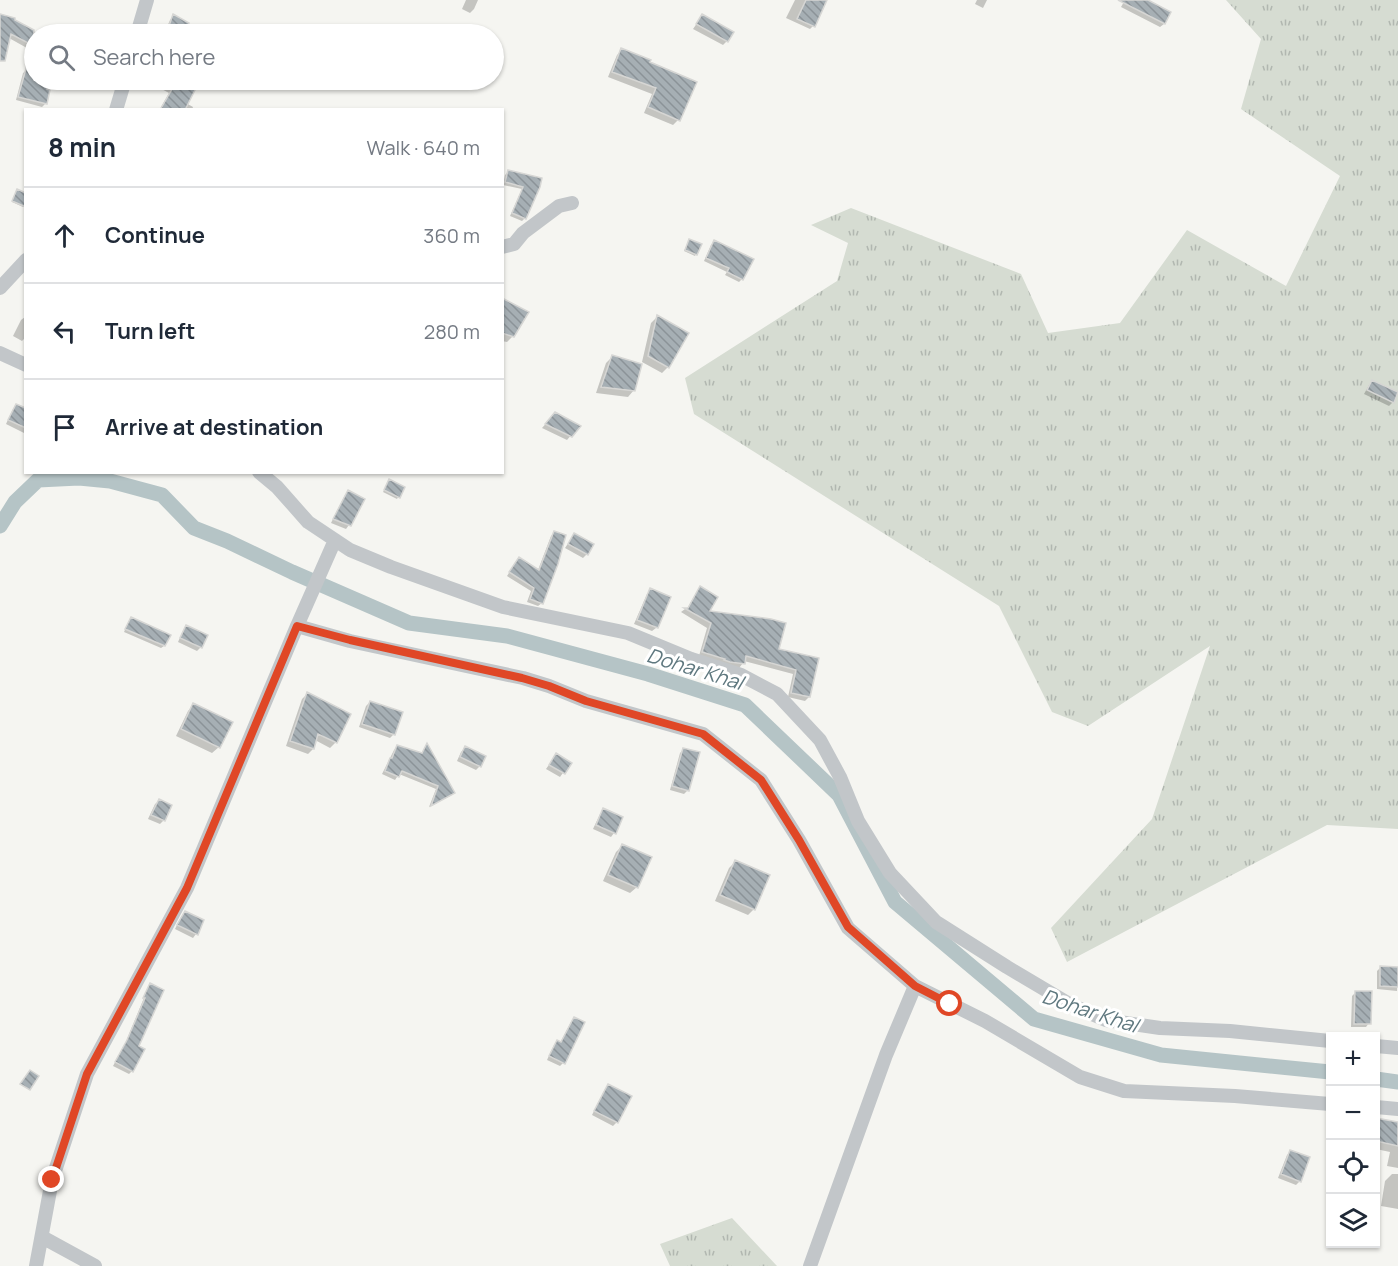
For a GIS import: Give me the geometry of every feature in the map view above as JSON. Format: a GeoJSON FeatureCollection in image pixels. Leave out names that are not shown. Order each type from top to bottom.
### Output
{"type":"FeatureCollection","features":[{"type":"Feature","properties":{"kind":"street"},"geometry":{"type":"LineString","coordinates":[[140,24],[147,0]]}},
{"type":"Feature","properties":{"kind":"street"},"geometry":{"type":"LineString","coordinates":[[117,108],[122,90]]}},
{"type":"Feature","properties":{"kind":"street"},"geometry":{"type":"LineString","coordinates":[[504,246],[514,244],[523,233],[559,206],[572,203]]}},
{"type":"Feature","properties":{"kind":"street"},"geometry":{"type":"LineString","coordinates":[[0,288],[24,262]]}},
{"type":"Feature","properties":{"kind":"street"},"geometry":{"type":"LineString","coordinates":[[0,353],[24,364]]}},
{"type":"Feature","properties":{"kind":"street"},"geometry":{"type":"LineString","coordinates":[[261,474],[277,487],[308,522],[351,550],[391,567],[503,607],[628,633],[691,659],[741,675],[777,694],[820,741],[840,777],[858,821],[890,873],[936,922],[1071,1005],[1106,1020],[1138,1025],[1326,1041]]}},
{"type":"Feature","properties":{"kind":"street"},"geometry":{"type":"LineString","coordinates":[[36,1266],[52,1180],[87,1074],[187,888],[334,540]]}},
{"type":"Feature","properties":{"kind":"street"},"geometry":{"type":"LineString","coordinates":[[297,626],[522,678],[586,701],[703,734],[761,780],[799,840],[848,927],[915,986],[985,1021],[1080,1077],[1125,1091],[1235,1096],[1326,1104]]}},
{"type":"Feature","properties":{"kind":"street"},"geometry":{"type":"LineString","coordinates":[[810,1266],[886,1055],[915,986]]}},
{"type":"Feature","properties":{"kind":"street"},"geometry":{"type":"LineString","coordinates":[[1380,1046],[1398,1048]]}},
{"type":"Feature","properties":{"kind":"street"},"geometry":{"type":"LineString","coordinates":[[1380,1107],[1398,1109]]}},
{"type":"Feature","properties":{"kind":"street"},"geometry":{"type":"LineString","coordinates":[[42,1237],[95,1266]]}},
{"type":"Feature","properties":{"kind":"green space"},"geometry":{"type":"Polygon","coordinates":[[[1226,0],[1398,0],[1398,829],[1327,825],[1067,962],[1051,928],[1152,819],[1210,646],[1088,726],[1052,712],[999,606],[694,414],[685,378],[837,281],[848,243],[811,225],[851,208],[1021,274],[1048,333],[1120,323],[1187,230],[1286,286],[1340,176],[1241,109],[1261,39],[1226,0]]]}},
{"type":"Feature","properties":{"kind":"green space"},"geometry":{"type":"Polygon","coordinates":[[[732,1218],[777,1266],[670,1266],[660,1244],[732,1218]]]}},
{"type":"Feature","properties":{"kind":"building"},"geometry":{"type":"Polygon","coordinates":[[[806,0],[827,0],[815,27],[797,19],[806,0]]]}},
{"type":"Feature","properties":{"kind":"building"},"geometry":{"type":"Polygon","coordinates":[[[1118,0],[1148,0],[1171,12],[1165,24],[1118,0]]]}},
{"type":"Feature","properties":{"kind":"building"},"geometry":{"type":"Polygon","coordinates":[[[0,14],[15,18],[24,25],[24,41],[11,34],[5,61],[0,61],[0,14]]]}},
{"type":"Feature","properties":{"kind":"building"},"geometry":{"type":"Polygon","coordinates":[[[173,14],[189,23],[188,24],[170,24],[173,14]]]}},
{"type":"Feature","properties":{"kind":"building"},"geometry":{"type":"Polygon","coordinates":[[[702,14],[734,32],[728,42],[696,24],[702,14]]]}},
{"type":"Feature","properties":{"kind":"building"},"geometry":{"type":"Polygon","coordinates":[[[621,48],[697,82],[680,121],[648,107],[656,88],[612,72],[621,48]]]}},
{"type":"Feature","properties":{"kind":"building"},"geometry":{"type":"Polygon","coordinates":[[[24,76],[24,90],[50,90],[47,104],[18,97],[24,76]]]}},
{"type":"Feature","properties":{"kind":"building"},"geometry":{"type":"Polygon","coordinates":[[[171,90],[195,90],[186,108],[161,108],[171,90]]]}},
{"type":"Feature","properties":{"kind":"building"},"geometry":{"type":"Polygon","coordinates":[[[508,170],[542,178],[526,219],[512,213],[523,187],[505,182],[508,170]]]}},
{"type":"Feature","properties":{"kind":"building"},"geometry":{"type":"Polygon","coordinates":[[[17,189],[24,192],[24,206],[12,201],[17,189]]]}},
{"type":"Feature","properties":{"kind":"building"},"geometry":{"type":"Polygon","coordinates":[[[689,239],[702,244],[697,255],[685,250],[689,239]]]}},
{"type":"Feature","properties":{"kind":"building"},"geometry":{"type":"Polygon","coordinates":[[[714,240],[754,259],[743,280],[727,272],[729,268],[706,258],[714,240]]]}},
{"type":"Feature","properties":{"kind":"building"},"geometry":{"type":"Polygon","coordinates":[[[504,299],[529,312],[514,337],[504,334],[504,299]]]}},
{"type":"Feature","properties":{"kind":"building"},"geometry":{"type":"Polygon","coordinates":[[[657,315],[689,333],[669,368],[648,356],[657,315]]]}},
{"type":"Feature","properties":{"kind":"building"},"geometry":{"type":"Polygon","coordinates":[[[612,355],[642,364],[635,391],[601,387],[612,355]]]}},
{"type":"Feature","properties":{"kind":"building"},"geometry":{"type":"Polygon","coordinates":[[[1372,380],[1398,392],[1394,403],[1367,390],[1372,380]]]}},
{"type":"Feature","properties":{"kind":"building"},"geometry":{"type":"Polygon","coordinates":[[[16,404],[24,407],[24,427],[8,420],[16,404]]]}},
{"type":"Feature","properties":{"kind":"building"},"geometry":{"type":"Polygon","coordinates":[[[555,412],[581,426],[572,437],[545,424],[555,412]]]}},
{"type":"Feature","properties":{"kind":"building"},"geometry":{"type":"Polygon","coordinates":[[[389,479],[405,487],[400,498],[384,490],[389,479]]]}},
{"type":"Feature","properties":{"kind":"building"},"geometry":{"type":"Polygon","coordinates":[[[348,490],[365,499],[351,526],[333,519],[348,490]]]}},
{"type":"Feature","properties":{"kind":"building"},"geometry":{"type":"Polygon","coordinates":[[[554,531],[566,535],[543,604],[530,599],[534,588],[509,572],[519,557],[539,570],[554,531]]]}},
{"type":"Feature","properties":{"kind":"building"},"geometry":{"type":"Polygon","coordinates":[[[574,533],[594,544],[588,555],[568,544],[574,533]]]}},
{"type":"Feature","properties":{"kind":"building"},"geometry":{"type":"Polygon","coordinates":[[[700,586],[718,597],[710,611],[786,623],[779,649],[819,658],[810,697],[791,693],[796,670],[746,656],[745,664],[730,662],[702,652],[711,623],[684,608],[688,608],[700,586]]]}},
{"type":"Feature","properties":{"kind":"building"},"geometry":{"type":"Polygon","coordinates":[[[650,588],[671,597],[658,628],[637,620],[650,588]]]}},
{"type":"Feature","properties":{"kind":"building"},"geometry":{"type":"Polygon","coordinates":[[[131,617],[171,635],[165,646],[125,629],[131,617]]]}},
{"type":"Feature","properties":{"kind":"building"},"geometry":{"type":"Polygon","coordinates":[[[186,625],[208,635],[202,648],[180,638],[186,625]]]}},
{"type":"Feature","properties":{"kind":"building"},"geometry":{"type":"Polygon","coordinates":[[[307,692],[351,714],[337,743],[318,734],[314,749],[290,741],[307,692]]]}},
{"type":"Feature","properties":{"kind":"building"},"geometry":{"type":"Polygon","coordinates":[[[370,701],[403,712],[395,735],[362,724],[370,701]]]}},
{"type":"Feature","properties":{"kind":"building"},"geometry":{"type":"Polygon","coordinates":[[[193,703],[233,722],[220,748],[181,729],[193,703]]]}},
{"type":"Feature","properties":{"kind":"building"},"geometry":{"type":"Polygon","coordinates":[[[427,743],[455,793],[431,806],[438,786],[402,771],[399,777],[385,771],[397,745],[422,753],[427,743]]]}},
{"type":"Feature","properties":{"kind":"building"},"geometry":{"type":"Polygon","coordinates":[[[465,746],[486,756],[481,767],[460,757],[465,746]]]}},
{"type":"Feature","properties":{"kind":"building"},"geometry":{"type":"Polygon","coordinates":[[[683,748],[700,752],[689,791],[672,786],[683,748]]]}},
{"type":"Feature","properties":{"kind":"building"},"geometry":{"type":"Polygon","coordinates":[[[556,753],[572,763],[565,774],[549,765],[556,753]]]}},
{"type":"Feature","properties":{"kind":"building"},"geometry":{"type":"Polygon","coordinates":[[[159,799],[172,805],[165,821],[151,815],[159,799]]]}},
{"type":"Feature","properties":{"kind":"building"},"geometry":{"type":"Polygon","coordinates":[[[603,808],[623,817],[616,834],[596,825],[603,808]]]}},
{"type":"Feature","properties":{"kind":"building"},"geometry":{"type":"Polygon","coordinates":[[[622,844],[652,857],[638,888],[608,875],[622,844]]]}},
{"type":"Feature","properties":{"kind":"building"},"geometry":{"type":"Polygon","coordinates":[[[735,860],[770,875],[755,910],[720,895],[735,860]]]}},
{"type":"Feature","properties":{"kind":"building"},"geometry":{"type":"Polygon","coordinates":[[[185,911],[204,920],[198,935],[177,925],[185,911]]]}},
{"type":"Feature","properties":{"kind":"building"},"geometry":{"type":"Polygon","coordinates":[[[1380,966],[1398,967],[1398,987],[1380,986],[1380,966]]]}},
{"type":"Feature","properties":{"kind":"building"},"geometry":{"type":"Polygon","coordinates":[[[150,983],[164,990],[139,1046],[145,1049],[133,1072],[115,1062],[127,1040],[150,983]]]}},
{"type":"Feature","properties":{"kind":"building"},"geometry":{"type":"Polygon","coordinates":[[[1355,991],[1372,991],[1371,1024],[1354,1024],[1355,991]]]}},
{"type":"Feature","properties":{"kind":"building"},"geometry":{"type":"Polygon","coordinates":[[[574,1017],[585,1022],[565,1064],[549,1056],[557,1040],[561,1042],[574,1017]]]}},
{"type":"Feature","properties":{"kind":"building"},"geometry":{"type":"Polygon","coordinates":[[[30,1070],[39,1076],[30,1090],[20,1084],[30,1070]]]}},
{"type":"Feature","properties":{"kind":"building"},"geometry":{"type":"Polygon","coordinates":[[[608,1084],[632,1096],[618,1123],[594,1111],[608,1084]]]}},
{"type":"Feature","properties":{"kind":"building"},"geometry":{"type":"Polygon","coordinates":[[[1380,1119],[1398,1122],[1398,1146],[1380,1142],[1380,1119]]]}},
{"type":"Feature","properties":{"kind":"building"},"geometry":{"type":"Polygon","coordinates":[[[1290,1150],[1310,1157],[1301,1182],[1281,1174],[1290,1150]]]}},
{"type":"Feature","properties":{"kind":"waterway","name":"Dohar Khal"},"geometry":{"type":"LineString","coordinates":[[0,526],[15,502],[38,480],[79,478],[110,481],[162,495],[194,528],[409,623],[507,636],[648,674],[745,705],[839,795],[895,902],[1034,1019],[1161,1055],[1326,1072]]}},
{"type":"Feature","properties":{"kind":"waterway","name":"Dohar Khal"},"geometry":{"type":"LineString","coordinates":[[1380,1080],[1398,1082]]}},
{"type":"Feature","properties":{"kind":"route"},"geometry":{"type":"LineString","coordinates":[[52,1180],[87,1074],[187,888],[297,626],[522,678],[586,701],[703,734],[761,780],[799,840],[848,927],[915,986],[950,1004]]}}]}
